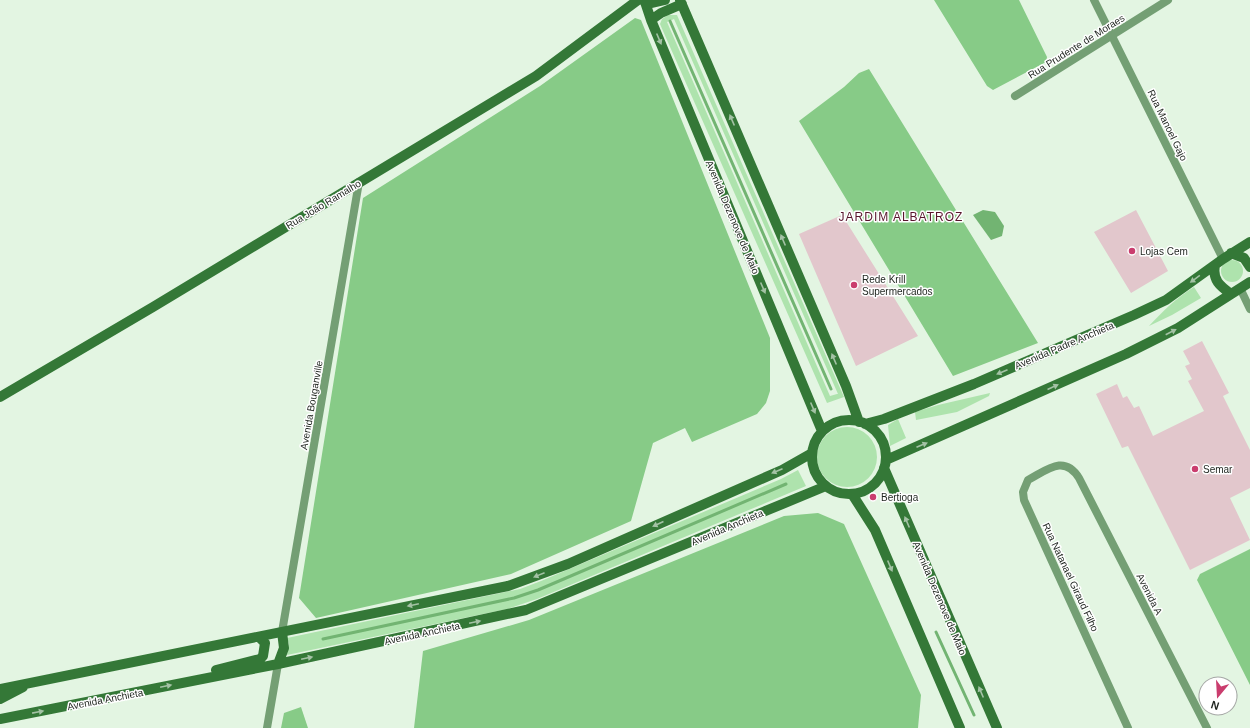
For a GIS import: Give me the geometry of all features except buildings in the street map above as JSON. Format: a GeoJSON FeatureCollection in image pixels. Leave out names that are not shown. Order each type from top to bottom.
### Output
{"type":"FeatureCollection","features":[{"type":"Feature","properties":{"kind":"main road"},"geometry":{"type":"LineString","coordinates":[[642,1],[659,3],[665,0]]}},
{"type":"Feature","properties":{"kind":"main road","name":"Avenida Dezenove de Maio"},"geometry":{"type":"LineString","coordinates":[[642,1],[822,431]]}},
{"type":"Feature","properties":{"kind":"main road","name":"Rua João Ramalho"},"geometry":{"type":"LineString","coordinates":[[0,397],[153,307],[536,76],[642,1]]}},
{"type":"Feature","properties":{"kind":"main road"},"geometry":{"type":"LineString","coordinates":[[650,20],[681,2],[862,423]]}},
{"type":"Feature","properties":{"kind":"main road","name":"Avenida Padre Anchieta"},"geometry":{"type":"LineString","coordinates":[[862,423],[884,419],[974,384],[1134,315],[1166,300],[1223,259],[1250,242]]}},
{"type":"Feature","properties":{"kind":"main road"},"geometry":{"type":"LineString","coordinates":[[1235,291],[1220,286],[1216,280],[1223,259],[1238,254],[1246,260],[1250,267]]}},
{"type":"Feature","properties":{"kind":"main road"},"geometry":{"type":"LineString","coordinates":[[885,464],[1126,354],[1178,328],[1250,281]]}},
{"type":"Feature","properties":{"kind":"main road"},"geometry":{"type":"LineString","coordinates":[[839,421],[862,423],[874,430],[881,439],[885,449],[885,464],[881,476],[872,486],[861,492],[843,494],[826,486],[817,477],[813,465],[812,453],[815,441],[822,431],[839,421]]}},
{"type":"Feature","properties":{"kind":"main road"},"geometry":{"type":"LineString","coordinates":[[0,689],[508,586],[568,564],[782,470],[812,453]]}},
{"type":"Feature","properties":{"kind":"main road","name":"Avenida Dezenove de Maio"},"geometry":{"type":"LineString","coordinates":[[885,464],[997,728]]}},
{"type":"Feature","properties":{"kind":"main road","name":"Avenida Anchieta"},"geometry":{"type":"LineString","coordinates":[[0,719],[278,664],[526,610],[826,486]]}},
{"type":"Feature","properties":{"kind":"main road"},"geometry":{"type":"LineString","coordinates":[[852,494],[875,530],[960,728]]}},
{"type":"Feature","properties":{"kind":"main road"},"geometry":{"type":"LineString","coordinates":[[278,664],[284,648],[282,632]]}},
{"type":"Feature","properties":{"kind":"main road"},"geometry":{"type":"LineString","coordinates":[[207,678],[219,668],[260,659],[263,656],[264,643],[259,637]]}},
{"type":"Feature","properties":{"kind":"main road"},"geometry":{"type":"LineString","coordinates":[[0,699],[30,683]]}},
{"type":"Feature","properties":{"kind":"street","name":"Rua Manoel Gajo"},"geometry":{"type":"LineString","coordinates":[[1094,0],[1223,259]]}},
{"type":"Feature","properties":{"kind":"street","name":"Rua Prudente de Moraes"},"geometry":{"type":"LineString","coordinates":[[1015,96],[1168,0]]}},
{"type":"Feature","properties":{"kind":"street","name":"Avenida Bouganville"},"geometry":{"type":"LineString","coordinates":[[282,632],[359,182]]}},
{"type":"Feature","properties":{"kind":"street"},"geometry":{"type":"LineString","coordinates":[[1235,291],[1250,309]]}},
{"type":"Feature","properties":{"kind":"street","name":"Rua Natanael Giraud Filho"},"geometry":{"type":"LineString","coordinates":[[1074,470],[1068,466],[1060,464],[1028,480],[1023,492],[1024,500],[1128,728]]}},
{"type":"Feature","properties":{"kind":"street","name":"Avenida A"},"geometry":{"type":"LineString","coordinates":[[1074,470],[1207,728]]}},
{"type":"Feature","properties":{"kind":"street"},"geometry":{"type":"LineString","coordinates":[[267,728],[278,664]]}},
{"type":"Feature","properties":{"kind":"shaded area"},"geometry":{"type":"Polygon","coordinates":[[[934,0],[1019,0],[1047,57],[1046,62],[993,90],[987,86],[934,0]]]}},
{"type":"Feature","properties":{"kind":"shaded area"},"geometry":{"type":"Polygon","coordinates":[[[668,15],[677,15],[844,397],[827,403],[663,31],[660,24],[662,19],[668,15]],[[674,19],[667,22],[830,396],[838,394],[674,19]]]}},
{"type":"Feature","properties":{"kind":"shaded area"},"geometry":{"type":"Polygon","coordinates":[[[635,18],[641,20],[770,338],[770,391],[766,403],[757,414],[692,442],[685,428],[653,443],[631,521],[511,574],[316,618],[299,598],[363,198],[540,86],[635,18]]]}},
{"type":"Feature","properties":{"kind":"shaded area"},"geometry":{"type":"Polygon","coordinates":[[[869,69],[1038,343],[953,376],[799,121],[844,87],[859,73],[869,69]]]}},
{"type":"Feature","properties":{"kind":"shaded area"},"geometry":{"type":"Polygon","coordinates":[[[983,210],[995,212],[1004,226],[1002,236],[991,240],[973,215],[983,210]]]}},
{"type":"Feature","properties":{"kind":"shaded area"},"geometry":{"type":"Polygon","coordinates":[[[1232,260],[1240,263],[1243,271],[1240,279],[1232,282],[1224,279],[1221,271],[1224,263],[1232,260]]]}},
{"type":"Feature","properties":{"kind":"shaded area"},"geometry":{"type":"Polygon","coordinates":[[[1194,287],[1201,298],[1172,315],[1149,326],[1170,305],[1194,287]]]}},
{"type":"Feature","properties":{"kind":"shaded area"},"geometry":{"type":"Polygon","coordinates":[[[990,393],[989,396],[957,412],[916,420],[915,412],[990,393]]]}},
{"type":"Feature","properties":{"kind":"shaded area"},"geometry":{"type":"Polygon","coordinates":[[[898,419],[906,438],[890,446],[888,425],[898,419]]]}},
{"type":"Feature","properties":{"kind":"shaded area"},"geometry":{"type":"Polygon","coordinates":[[[841,427],[853,427],[864,432],[872,440],[877,451],[875,469],[864,482],[853,487],[841,487],[830,482],[822,474],[817,463],[817,451],[822,440],[830,432],[841,427]]]}},
{"type":"Feature","properties":{"kind":"shaded area"},"geometry":{"type":"Polygon","coordinates":[[[798,470],[806,486],[537,599],[507,609],[287,655],[289,644],[287,638],[520,589],[781,479],[798,470]]]}},
{"type":"Feature","properties":{"kind":"shaded area"},"geometry":{"type":"Polygon","coordinates":[[[818,513],[844,524],[921,695],[918,728],[414,728],[423,651],[529,620],[784,516],[818,513]]]}},
{"type":"Feature","properties":{"kind":"shaded area"},"geometry":{"type":"Polygon","coordinates":[[[1250,549],[1250,685],[1197,580],[1200,574],[1250,549]]]}},
{"type":"Feature","properties":{"kind":"shaded area"},"geometry":{"type":"Polygon","coordinates":[[[301,707],[308,728],[281,728],[284,713],[301,707]]]}},
{"type":"Feature","properties":{"kind":"waterway"},"geometry":{"type":"LineString","coordinates":[[670,21],[831,389]]}},
{"type":"Feature","properties":{"kind":"waterway"},"geometry":{"type":"LineString","coordinates":[[323,639],[514,598],[538,590],[786,484]]}},
{"type":"Feature","properties":{"kind":"waterway"},"geometry":{"type":"LineString","coordinates":[[936,632],[974,715]]}},
{"type":"Feature","properties":{"kind":"place","name":"Lojas Cem"},"geometry":{"type":"Point","coordinates":[1132,251]}},
{"type":"Feature","properties":{"kind":"place","name":"Rede Krill Supermercados"},"geometry":{"type":"Point","coordinates":[854,285]}},
{"type":"Feature","properties":{"kind":"place","name":"Semar"},"geometry":{"type":"Point","coordinates":[1195,469]}},
{"type":"Feature","properties":{"kind":"place","name":"Bertioga"},"geometry":{"type":"Point","coordinates":[873,497]}},
{"type":"Feature","properties":{"kind":"district","name":"JARDIM ALBATROZ"},"geometry":{"type":"Point","coordinates":[901,217]}}]}
